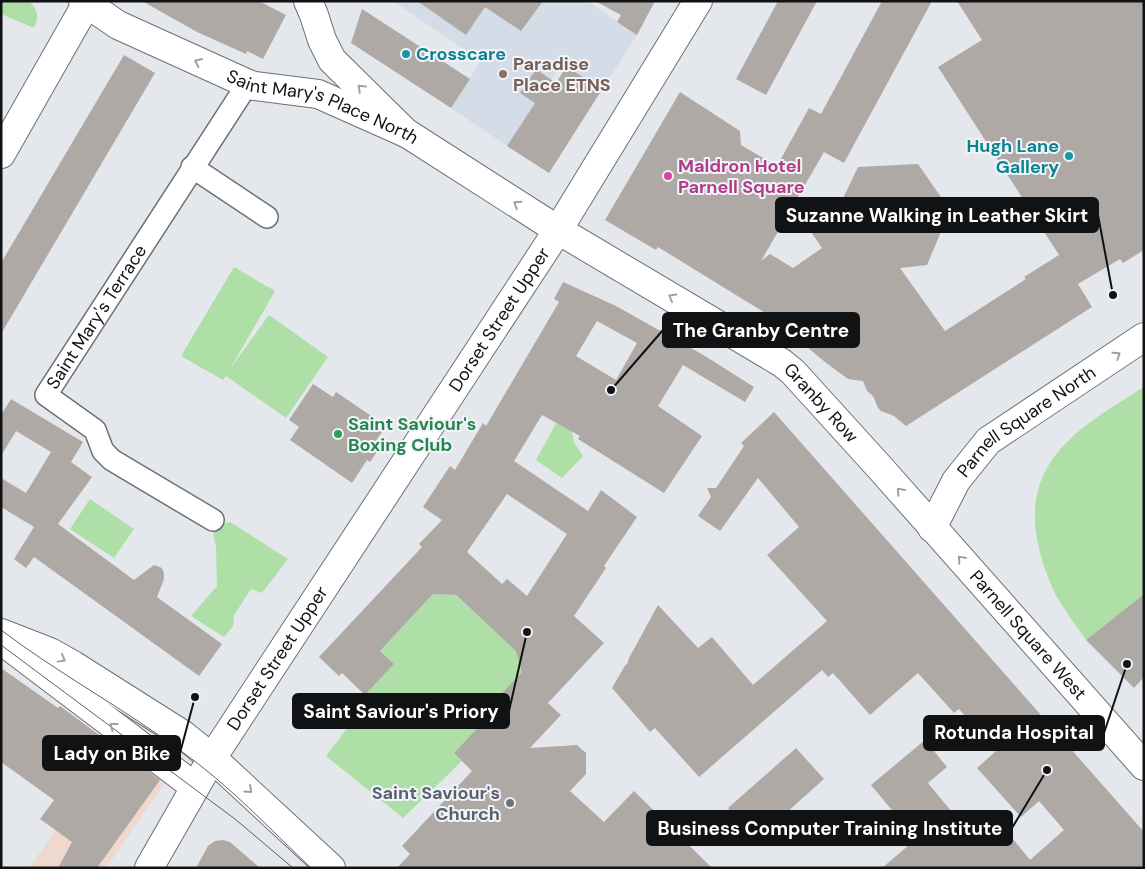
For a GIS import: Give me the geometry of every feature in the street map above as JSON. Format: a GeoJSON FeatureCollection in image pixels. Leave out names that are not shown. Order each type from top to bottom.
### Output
{"type":"FeatureCollection","features":[{"type":"Feature","properties":{"kind":"main road","name":"Saint Mary's Place North"},"geometry":{"type":"LineString","coordinates":[[308,1],[322,40],[332,60],[408,134]]}},
{"type":"Feature","properties":{"kind":"main road","name":"Dorset Street Upper"},"geometry":{"type":"LineString","coordinates":[[149,868],[212,758],[558,230],[698,1]]}},
{"type":"Feature","properties":{"kind":"main road","name":"Saint Mary's Place North"},"geometry":{"type":"LineString","coordinates":[[86,2],[118,24],[246,83],[254,86],[318,94],[408,134]]}},
{"type":"Feature","properties":{"kind":"main road"},"geometry":{"type":"LineString","coordinates":[[1,154],[86,2]]}},
{"type":"Feature","properties":{"kind":"main road","name":"Granby Row"},"geometry":{"type":"LineString","coordinates":[[408,134],[558,230],[782,362],[882,470],[932,528]]}},
{"type":"Feature","properties":{"kind":"main road","name":"Parnell Square North"},"geometry":{"type":"LineString","coordinates":[[932,528],[956,482],[988,441],[1144,337]]}},
{"type":"Feature","properties":{"kind":"main road","name":"Parnell Square West"},"geometry":{"type":"LineString","coordinates":[[932,528],[1144,766]]}},
{"type":"Feature","properties":{"kind":"main road"},"geometry":{"type":"LineString","coordinates":[[1,633],[50,652],[165,722],[212,758],[331,868]]}},
{"type":"Feature","properties":{"kind":"main road"},"geometry":{"type":"LineString","coordinates":[[1,640],[194,787]]}},
{"type":"Feature","properties":{"kind":"street","name":"Saint Mary's Terrace"},"geometry":{"type":"LineString","coordinates":[[213,520],[112,460],[103,451],[95,430],[46,395],[241,94],[246,83]]}},
{"type":"Feature","properties":{"kind":"street"},"geometry":{"type":"LineString","coordinates":[[192,168],[267,217]]}},
{"type":"Feature","properties":{"kind":"shaded area","name":"Paradise Place ETNS"},"geometry":{"type":"Polygon","coordinates":[[[393,1],[587,1],[637,35],[603,88],[562,63],[551,79],[536,69],[520,93],[535,103],[507,146],[451,108],[481,61],[393,1]]]}},
{"type":"Feature","properties":{"kind":"shaded area"},"geometry":{"type":"Polygon","coordinates":[[[118,742],[168,779],[106,868],[29,868],[118,742]]]}},
{"type":"Feature","properties":{"kind":"green space"},"geometry":{"type":"Polygon","coordinates":[[[1,1],[29,1],[37,14],[34,28],[1,14],[1,1]]]}},
{"type":"Feature","properties":{"kind":"green space"},"geometry":{"type":"Polygon","coordinates":[[[234,267],[275,291],[230,369],[269,315],[328,357],[286,418],[226,376],[223,380],[181,356],[234,267]]]}},
{"type":"Feature","properties":{"kind":"green space"},"geometry":{"type":"Polygon","coordinates":[[[1144,387],[1144,594],[1086,640],[1066,612],[1050,583],[1043,563],[1036,530],[1036,499],[1046,470],[1066,443],[1093,420],[1144,387]]]}},
{"type":"Feature","properties":{"kind":"green space"},"geometry":{"type":"Polygon","coordinates":[[[560,416],[570,423],[574,442],[583,456],[562,478],[536,460],[560,416]]]}},
{"type":"Feature","properties":{"kind":"green space"},"geometry":{"type":"Polygon","coordinates":[[[90,499],[134,529],[114,558],[70,529],[90,499]]]}},
{"type":"Feature","properties":{"kind":"green space"},"geometry":{"type":"Polygon","coordinates":[[[230,522],[288,559],[262,593],[251,589],[234,615],[233,626],[224,637],[191,616],[217,586],[216,547],[212,527],[230,522]]]}},
{"type":"Feature","properties":{"kind":"green space"},"geometry":{"type":"Polygon","coordinates":[[[438,589],[444,595],[449,595],[452,592],[522,656],[525,669],[487,709],[496,717],[470,737],[454,753],[462,761],[403,818],[326,756],[362,709],[365,695],[394,664],[380,651],[438,589]]]}},
{"type":"Feature","properties":{"kind":"building"},"geometry":{"type":"Polygon","coordinates":[[[142,1],[259,1],[286,15],[263,59],[247,51],[246,54],[197,32],[142,1]]]}},
{"type":"Feature","properties":{"kind":"building"},"geometry":{"type":"Polygon","coordinates":[[[417,1],[543,1],[521,31],[485,7],[466,35],[417,1]]]}},
{"type":"Feature","properties":{"kind":"building"},"geometry":{"type":"Polygon","coordinates":[[[595,1],[655,1],[637,35],[617,22],[621,15],[595,1]]]}},
{"type":"Feature","properties":{"kind":"building"},"geometry":{"type":"Polygon","coordinates":[[[778,1],[817,1],[766,95],[736,79],[778,1]]]}},
{"type":"Feature","properties":{"kind":"building"},"geometry":{"type":"Polygon","coordinates":[[[882,1],[932,1],[844,163],[824,152],[761,261],[770,254],[793,268],[822,248],[809,229],[837,211],[858,167],[918,164],[950,210],[927,265],[900,268],[945,331],[1026,279],[1024,277],[1059,255],[938,67],[982,40],[957,1],[1144,1],[1144,250],[1123,263],[1120,259],[1078,284],[1092,307],[906,426],[894,416],[878,408],[863,381],[848,379],[770,316],[658,247],[656,250],[605,220],[680,92],[740,131],[741,145],[777,166],[809,108],[821,114],[882,1]]]}},
{"type":"Feature","properties":{"kind":"building","name":"Crosscare"},"geometry":{"type":"Polygon","coordinates":[[[362,9],[470,79],[451,108],[351,43],[362,9]]]}},
{"type":"Feature","properties":{"kind":"building"},"geometry":{"type":"Polygon","coordinates":[[[124,55],[155,73],[1,334],[1,263],[124,55]]]}},
{"type":"Feature","properties":{"kind":"building"},"geometry":{"type":"Polygon","coordinates":[[[566,67],[603,88],[549,173],[507,146],[535,103],[520,93],[536,69],[556,83],[566,67]]]}},
{"type":"Feature","properties":{"kind":"building"},"geometry":{"type":"Polygon","coordinates":[[[563,282],[616,306],[705,356],[754,387],[745,402],[683,365],[658,406],[702,436],[664,493],[578,439],[580,436],[542,415],[514,461],[588,511],[601,490],[637,517],[604,566],[606,568],[574,616],[604,643],[548,703],[561,715],[530,748],[577,745],[586,753],[586,774],[570,791],[604,822],[634,791],[712,868],[397,868],[410,854],[402,846],[472,771],[454,753],[492,713],[487,709],[522,672],[516,651],[456,595],[433,594],[380,651],[394,664],[365,695],[342,673],[339,676],[319,657],[422,547],[419,544],[442,520],[423,507],[450,466],[455,470],[483,423],[486,426],[559,302],[554,299],[563,282]],[[597,321],[576,356],[616,380],[637,343],[597,321]],[[507,494],[467,552],[502,584],[507,579],[527,596],[567,534],[507,494]]]}},
{"type":"Feature","properties":{"kind":"building","name":"Saint Saviour's Boxing Club"},"geometry":{"type":"Polygon","coordinates":[[[313,384],[333,397],[336,392],[386,426],[375,442],[381,446],[370,462],[367,460],[352,483],[290,440],[299,427],[289,420],[313,384]]]}},
{"type":"Feature","properties":{"kind":"building"},"geometry":{"type":"Polygon","coordinates":[[[11,399],[83,442],[71,462],[92,477],[58,524],[134,580],[154,565],[162,568],[164,579],[157,597],[222,644],[199,676],[34,557],[26,568],[14,559],[34,527],[1,507],[1,478],[26,493],[51,452],[16,431],[1,456],[1,415],[11,399]]]}},
{"type":"Feature","properties":{"kind":"building"},"geometry":{"type":"Polygon","coordinates":[[[774,412],[1144,832],[1144,868],[882,868],[916,839],[871,785],[925,740],[947,767],[928,783],[971,835],[995,817],[1030,860],[1064,830],[1039,801],[1021,817],[977,768],[996,751],[959,709],[954,713],[918,673],[870,715],[833,673],[828,677],[822,670],[699,777],[655,728],[650,732],[612,688],[627,665],[658,605],[698,648],[712,637],[753,685],[827,621],[767,555],[799,527],[758,478],[720,531],[698,516],[711,497],[707,488],[716,488],[744,446],[741,443],[774,412]]]}},
{"type":"Feature","properties":{"kind":"building"},"geometry":{"type":"Polygon","coordinates":[[[1144,594],[1144,677],[1134,688],[1086,640],[1144,594]]]}},
{"type":"Feature","properties":{"kind":"building"},"geometry":{"type":"Polygon","coordinates":[[[1,668],[58,708],[60,706],[160,780],[97,868],[58,868],[72,842],[40,819],[54,800],[1,762],[1,668]]]}},
{"type":"Feature","properties":{"kind":"building"},"geometry":{"type":"Polygon","coordinates":[[[796,748],[824,779],[756,840],[728,808],[796,748]]]}},
{"type":"Feature","properties":{"kind":"building"},"geometry":{"type":"Polygon","coordinates":[[[223,840],[230,842],[260,868],[196,868],[208,846],[215,841],[223,840]]]}},
{"type":"Feature","properties":{"kind":"tram line"},"geometry":{"type":"LineString","coordinates":[[1,630],[45,661],[137,720],[199,764],[248,807],[311,868]]}},
{"type":"Feature","properties":{"kind":"tram line"},"geometry":{"type":"LineString","coordinates":[[1,645],[235,819],[293,868]]}},
{"type":"Feature","properties":{"kind":"place","name":"Crosscare"},"geometry":{"type":"Point","coordinates":[406,54]}},
{"type":"Feature","properties":{"kind":"place","name":"Paradise Place ETNS"},"geometry":{"type":"Point","coordinates":[503,74]}},
{"type":"Feature","properties":{"kind":"place","name":"Hugh Lane Gallery"},"geometry":{"type":"Point","coordinates":[1069,156]}},
{"type":"Feature","properties":{"kind":"place","name":"Maldron Hotel Parnell Square"},"geometry":{"type":"Point","coordinates":[668,176]}},
{"type":"Feature","properties":{"kind":"place","name":"Suzanne Walking in Leather Skirt"},"geometry":{"type":"Point","coordinates":[1113,295]}},
{"type":"Feature","properties":{"kind":"place","name":"The Granby Centre"},"geometry":{"type":"Point","coordinates":[611,390]}},
{"type":"Feature","properties":{"kind":"place","name":"Saint Saviour's Boxing Club"},"geometry":{"type":"Point","coordinates":[338,434]}},
{"type":"Feature","properties":{"kind":"place","name":"Saint Saviour's Priory"},"geometry":{"type":"Point","coordinates":[527,632]}},
{"type":"Feature","properties":{"kind":"place","name":"Rotunda Hospital"},"geometry":{"type":"Point","coordinates":[1127,664]}},
{"type":"Feature","properties":{"kind":"place","name":"Lady on Bike"},"geometry":{"type":"Point","coordinates":[195,697]}},
{"type":"Feature","properties":{"kind":"place","name":"Business Computer Training Institute"},"geometry":{"type":"Point","coordinates":[1047,770]}},
{"type":"Feature","properties":{"kind":"place","name":"Saint Saviour's Church"},"geometry":{"type":"Point","coordinates":[510,803]}}]}
